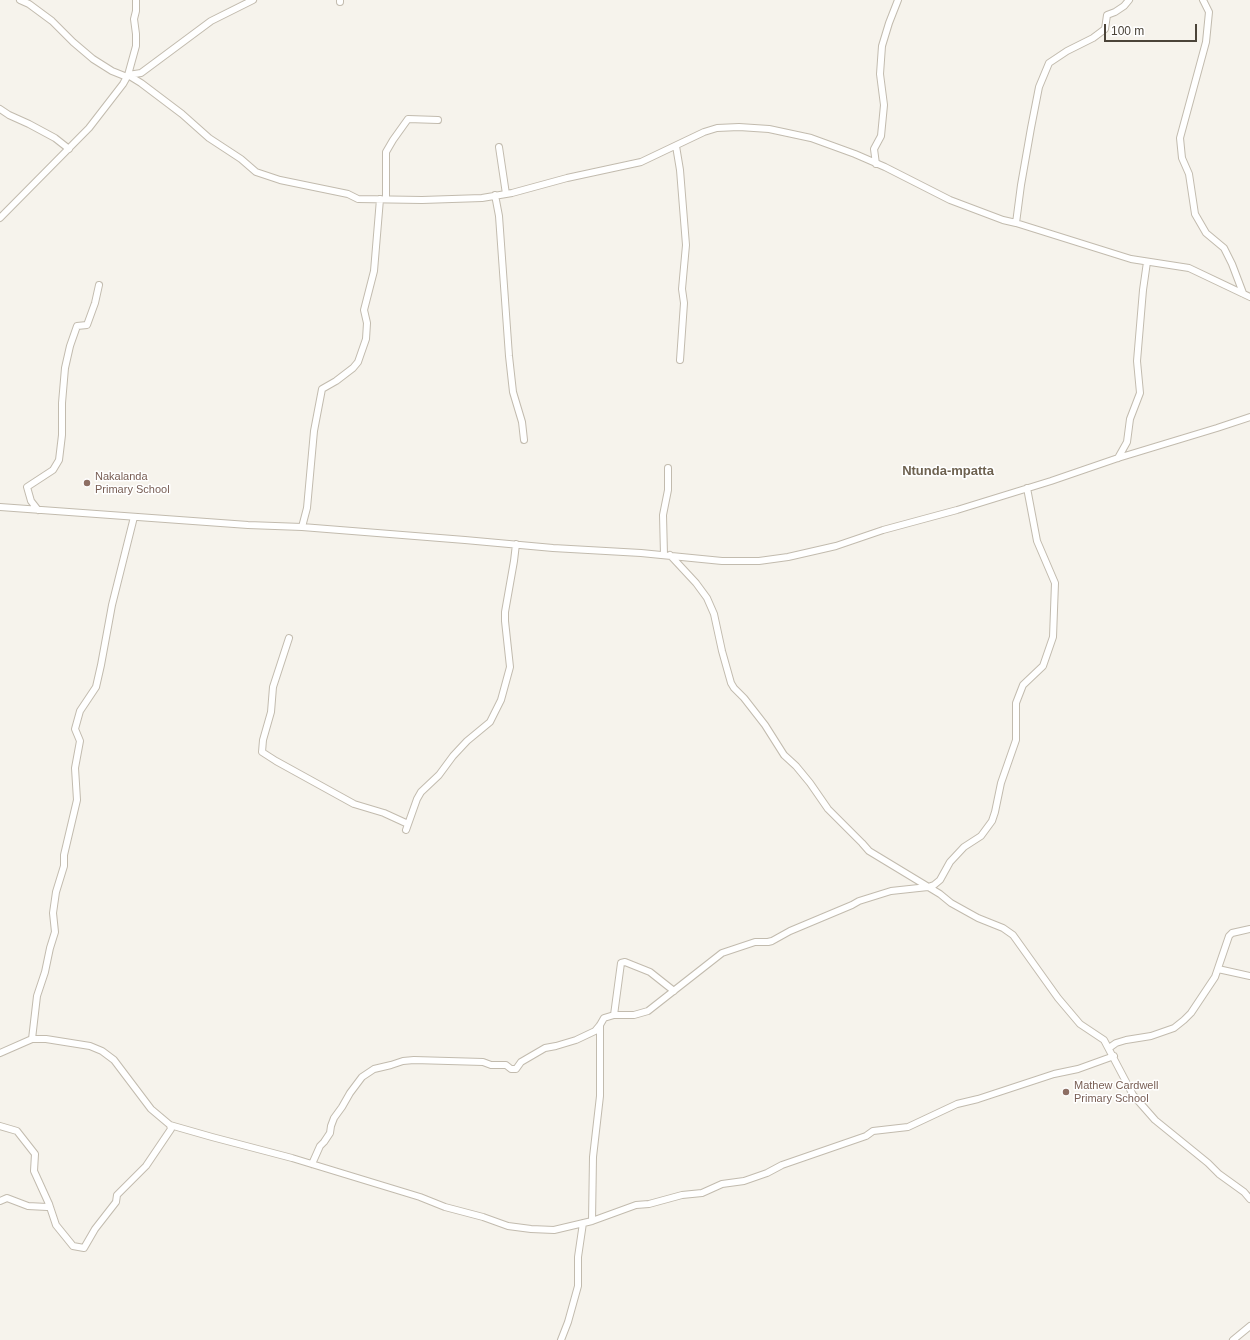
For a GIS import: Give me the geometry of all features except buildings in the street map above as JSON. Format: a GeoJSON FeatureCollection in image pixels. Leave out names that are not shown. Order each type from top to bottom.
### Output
{"type":"FeatureCollection","features":[{"type":"Feature","properties":{"kind":"street"},"geometry":{"type":"LineString","coordinates":[[20,0],[29,4],[52,21],[93,59],[112,70],[141,83],[182,114],[208,138],[241,159],[256,172],[280,180],[348,194],[358,200],[482,198],[506,194],[641,162],[704,132],[717,128],[739,127],[769,129],[811,138],[876,164],[950,200],[1003,220],[1131,259],[1179,265],[1189,268],[1250,297]]}},
{"type":"Feature","properties":{"kind":"street"},"geometry":{"type":"LineString","coordinates":[[0,218],[89,128],[123,84],[136,46],[134,19],[136,0]]}},
{"type":"Feature","properties":{"kind":"street"},"geometry":{"type":"LineString","coordinates":[[127,76],[141,73],[211,21],[253,0]]}},
{"type":"Feature","properties":{"kind":"street"},"geometry":{"type":"LineString","coordinates":[[876,164],[874,149],[881,136],[884,105],[880,74],[882,46],[898,0]]}},
{"type":"Feature","properties":{"kind":"street"},"geometry":{"type":"LineString","coordinates":[[1016,223],[1020,185],[1031,128],[1040,87],[1049,63],[1067,51],[1093,38],[1105,29],[1107,15],[1124,6],[1128,0]]}},
{"type":"Feature","properties":{"kind":"street"},"geometry":{"type":"LineString","coordinates":[[1203,0],[1209,12],[1206,42],[1180,138],[1182,158],[1189,174],[1195,214],[1206,232],[1224,248],[1232,264],[1242,293]]}},
{"type":"Feature","properties":{"kind":"street"},"geometry":{"type":"LineString","coordinates":[[0,109],[54,138],[69,149]]}},
{"type":"Feature","properties":{"kind":"street"},"geometry":{"type":"LineString","coordinates":[[302,527],[307,508],[314,438],[322,389],[336,381],[353,368],[358,362],[366,338],[367,323],[364,310],[374,271],[383,199],[386,152],[408,119],[438,120]]}},
{"type":"Feature","properties":{"kind":"street"},"geometry":{"type":"LineString","coordinates":[[676,146],[680,170],[686,245],[682,290],[684,303],[680,360]]}},
{"type":"Feature","properties":{"kind":"street"},"geometry":{"type":"LineString","coordinates":[[499,147],[506,194]]}},
{"type":"Feature","properties":{"kind":"street"},"geometry":{"type":"LineString","coordinates":[[495,195],[499,216],[513,392],[522,422],[524,440]]}},
{"type":"Feature","properties":{"kind":"street"},"geometry":{"type":"LineString","coordinates":[[1118,458],[1127,442],[1130,419],[1140,393],[1137,361],[1147,262]]}},
{"type":"Feature","properties":{"kind":"street"},"geometry":{"type":"LineString","coordinates":[[38,510],[31,501],[27,487],[53,470],[60,460],[62,435],[62,396],[65,368],[70,346],[77,326],[87,324],[95,303],[99,285]]}},
{"type":"Feature","properties":{"kind":"street"},"geometry":{"type":"LineString","coordinates":[[0,507],[248,525],[302,527],[553,548],[667,555],[722,561],[759,561],[788,557],[836,546],[883,530],[957,510],[1250,417]]}},
{"type":"Feature","properties":{"kind":"street"},"geometry":{"type":"LineString","coordinates":[[668,468],[668,490],[663,515],[667,555],[696,583],[707,598],[714,614],[731,683],[765,725],[784,755],[796,766],[828,809],[869,852],[940,894],[950,903],[978,918],[1010,932],[1058,998],[1080,1024],[1104,1040],[1114,1056],[1133,1095],[1155,1120],[1208,1163],[1219,1174],[1244,1192],[1250,1199]]}},
{"type":"Feature","properties":{"kind":"street"},"geometry":{"type":"LineString","coordinates":[[312,1164],[320,1146],[330,1133],[334,1118],[350,1093],[362,1077],[374,1069],[403,1061],[414,1060],[483,1062],[491,1065],[506,1065],[513,1069],[518,1067],[521,1062],[545,1048],[576,1040],[595,1031],[604,1018],[614,1015],[634,1015],[648,1011],[722,953],[755,942],[772,941],[790,931],[864,899],[891,891],[928,887],[934,885],[940,880],[950,862],[964,847],[981,836],[992,820],[1001,783],[1016,740],[1016,703],[1023,685],[1043,666],[1053,637],[1055,583],[1037,541],[1027,488]]}},
{"type":"Feature","properties":{"kind":"street"},"geometry":{"type":"LineString","coordinates":[[32,1039],[37,996],[45,972],[55,932],[53,913],[56,892],[64,866],[64,855],[77,800],[75,768],[80,741],[75,729],[80,710],[96,687],[112,605],[134,517]]}},
{"type":"Feature","properties":{"kind":"street"},"geometry":{"type":"LineString","coordinates":[[406,830],[421,792],[439,775],[453,756],[467,741],[490,722],[500,700],[510,667],[505,612],[516,544]]}},
{"type":"Feature","properties":{"kind":"street"},"geometry":{"type":"LineString","coordinates":[[289,638],[273,687],[271,712],[263,740],[262,752],[276,762],[354,804],[408,824]]}},
{"type":"Feature","properties":{"kind":"street"},"geometry":{"type":"LineString","coordinates":[[1109,1048],[1121,1041],[1152,1036],[1174,1028],[1191,1013],[1209,987],[1218,969],[1229,936],[1232,933],[1250,929]]}},
{"type":"Feature","properties":{"kind":"street"},"geometry":{"type":"LineString","coordinates":[[614,1015],[621,963],[624,962],[650,972],[674,991]]}},
{"type":"Feature","properties":{"kind":"street"},"geometry":{"type":"LineString","coordinates":[[1218,969],[1250,976]]}},
{"type":"Feature","properties":{"kind":"street"},"geometry":{"type":"LineString","coordinates":[[592,1221],[593,1157],[600,1096],[600,1025]]}},
{"type":"Feature","properties":{"kind":"street"},"geometry":{"type":"LineString","coordinates":[[0,1053],[32,1039],[46,1039],[90,1046],[102,1051],[119,1065],[151,1109],[170,1125],[312,1164],[420,1197],[445,1208],[483,1217],[508,1226],[554,1230],[583,1224],[636,1205],[650,1204],[682,1195],[702,1192],[722,1184],[744,1181],[767,1173],[782,1165],[866,1136],[873,1131],[908,1127],[957,1104],[978,1099],[1054,1074],[1078,1069],[1114,1056]]}},
{"type":"Feature","properties":{"kind":"street"},"geometry":{"type":"LineString","coordinates":[[0,1126],[17,1131],[35,1154],[34,1171],[49,1204],[56,1225],[73,1246],[84,1248],[95,1229],[116,1202],[116,1195],[146,1166],[170,1130],[170,1125]]}},
{"type":"Feature","properties":{"kind":"street"},"geometry":{"type":"LineString","coordinates":[[0,1200],[6,1198],[28,1206],[47,1207],[49,1204]]}},
{"type":"Feature","properties":{"kind":"street"},"geometry":{"type":"LineString","coordinates":[[561,1340],[568,1322],[578,1286],[578,1257],[583,1224]]}},
{"type":"Feature","properties":{"kind":"street"},"geometry":{"type":"LineString","coordinates":[[1233,1340],[1250,1326]]}},
{"type":"Feature","properties":{"kind":"place","name":"Nakalanda Primary School"},"geometry":{"type":"Point","coordinates":[87,483]}},
{"type":"Feature","properties":{"kind":"place","name":"Mathew Cardwell Primary School"},"geometry":{"type":"Point","coordinates":[1066,1092]}},
{"type":"Feature","properties":{"kind":"district","name":"Ntunda-mpatta"},"geometry":{"type":"Point","coordinates":[948,471]}}]}
